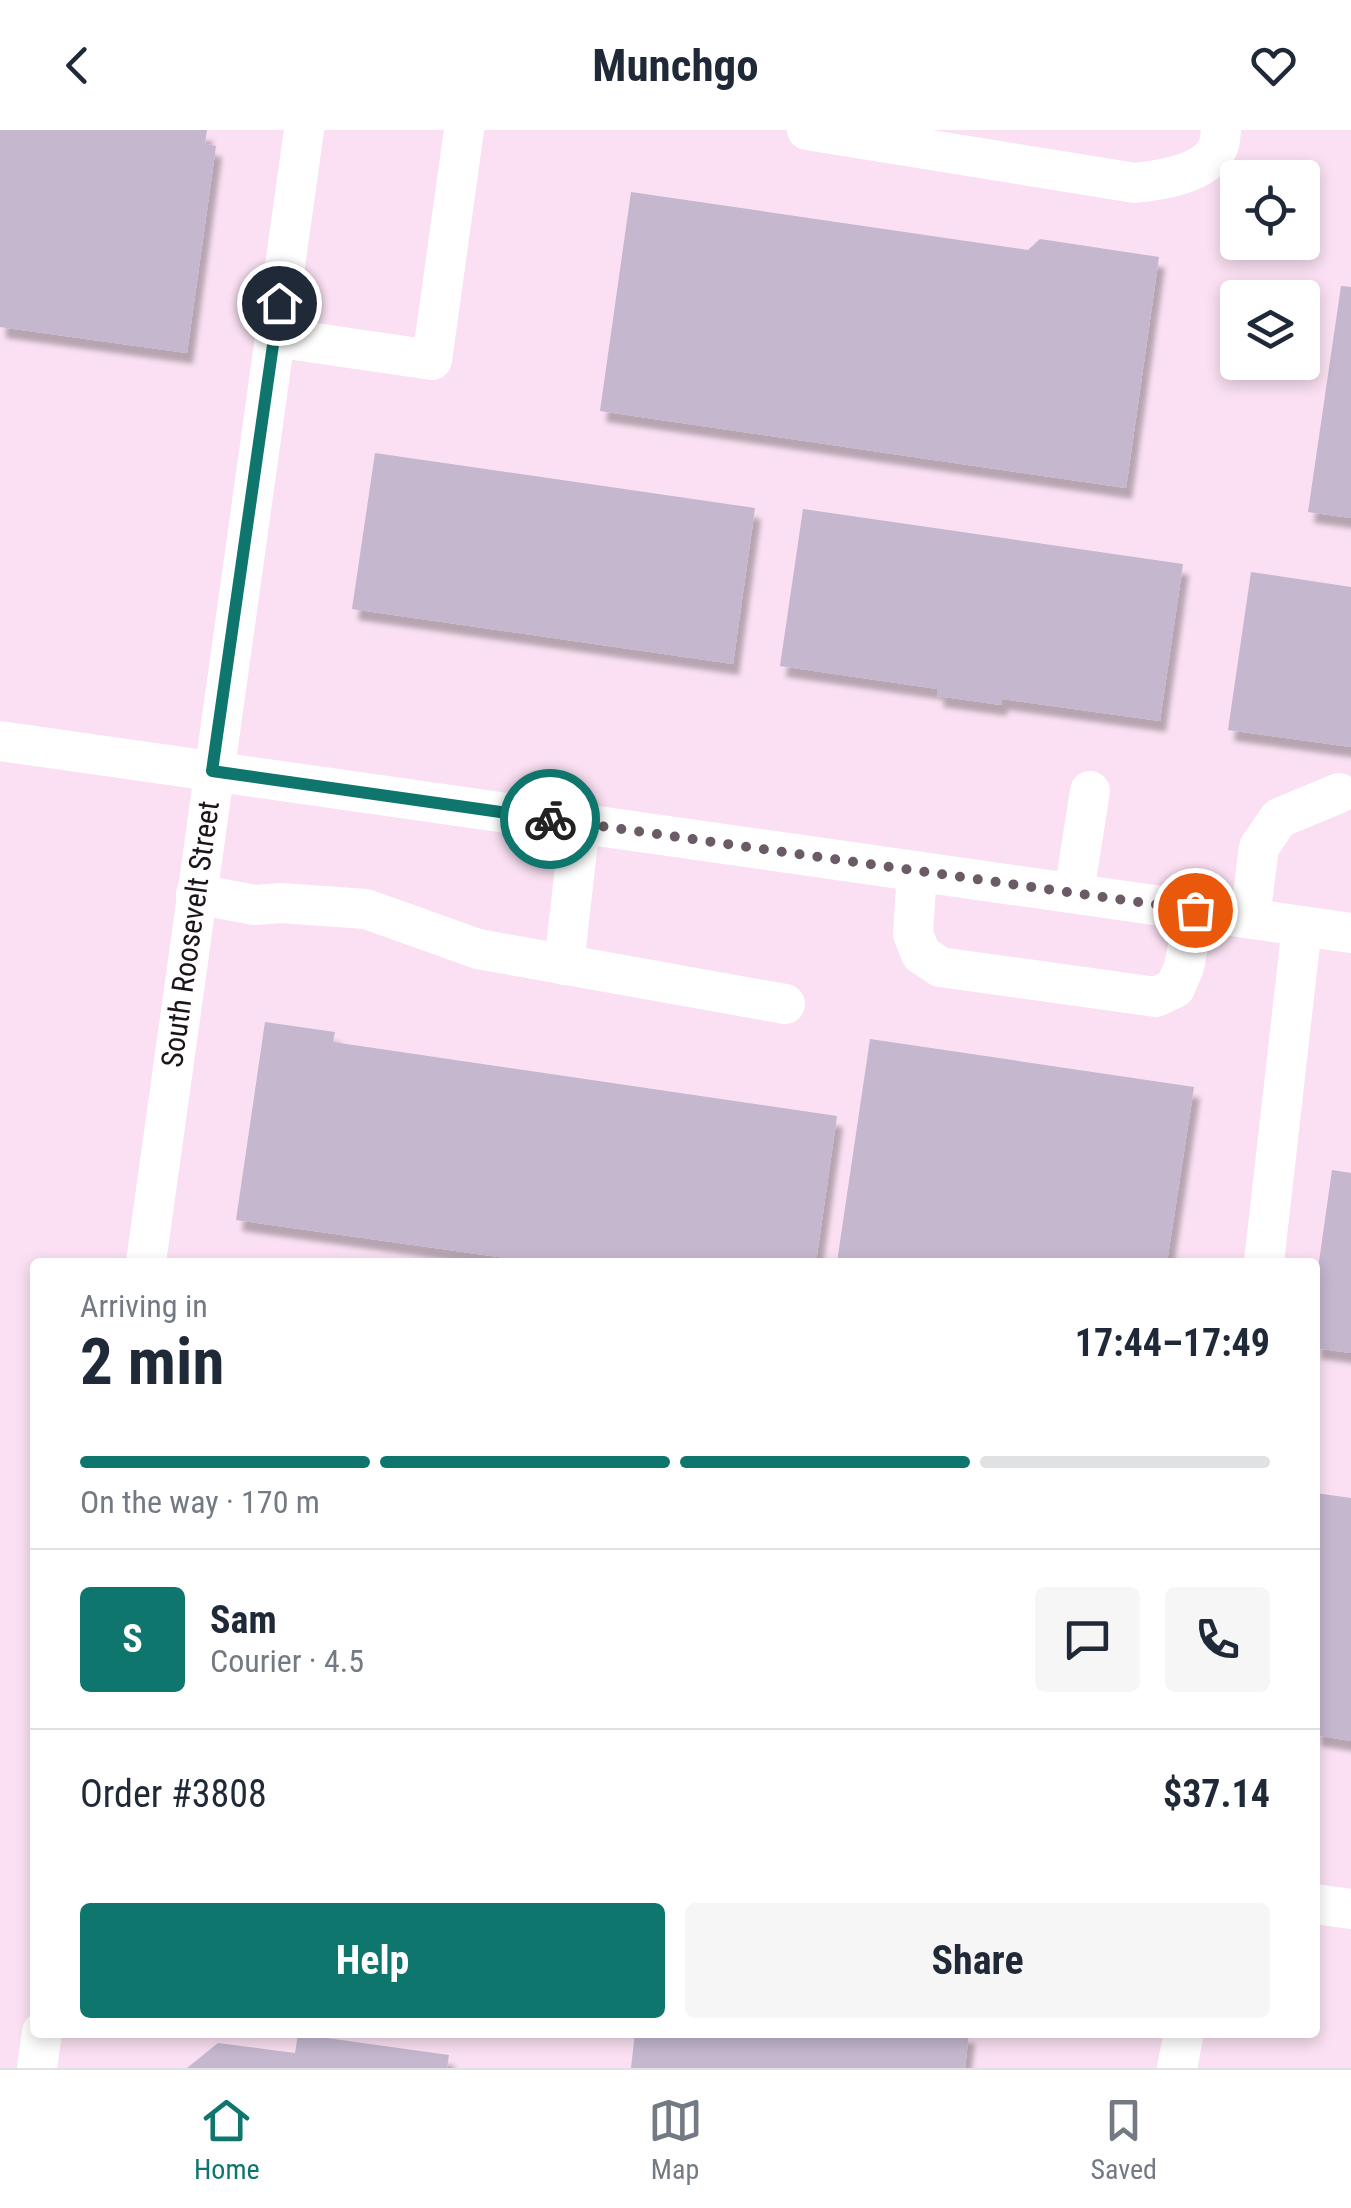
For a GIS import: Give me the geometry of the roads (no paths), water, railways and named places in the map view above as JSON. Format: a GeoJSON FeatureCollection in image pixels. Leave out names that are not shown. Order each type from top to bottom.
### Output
{"type":"FeatureCollection","features":[{"type":"Feature","properties":{"kind":"street","name":"South Roosevelt Street"},"geometry":{"type":"LineString","coordinates":[[147,1258],[304,130]]}},
{"type":"Feature","properties":{"kind":"street"},"geometry":{"type":"LineString","coordinates":[[274,338],[432,360],[464,130]]}},
{"type":"Feature","properties":{"kind":"street"},"geometry":{"type":"LineString","coordinates":[[806,130],[1135,183],[1171,179],[1198,167],[1218,150],[1222,130]]}},
{"type":"Feature","properties":{"kind":"street"},"geometry":{"type":"LineString","coordinates":[[0,741],[1351,933]]}},
{"type":"Feature","properties":{"kind":"street"},"geometry":{"type":"LineString","coordinates":[[1074,893],[1090,791]]}},
{"type":"Feature","properties":{"kind":"street"},"geometry":{"type":"LineString","coordinates":[[1250,918],[1260,847],[1279,818],[1339,793]]}},
{"type":"Feature","properties":{"kind":"street"},"geometry":{"type":"LineString","coordinates":[[564,965],[580,823]]}},
{"type":"Feature","properties":{"kind":"street"},"geometry":{"type":"LineString","coordinates":[[917,871],[912,934],[921,954],[940,967],[1156,996],[1175,988],[1184,966],[1195,910]]}},
{"type":"Feature","properties":{"kind":"street"},"geometry":{"type":"LineString","coordinates":[[196,894],[255,904],[366,909],[478,949],[785,1004]]}},
{"type":"Feature","properties":{"kind":"street"},"geometry":{"type":"LineString","coordinates":[[1264,1258],[1302,926]]}},
{"type":"Feature","properties":{"kind":"street"},"geometry":{"type":"LineString","coordinates":[[1320,1905],[1351,1909]]}},
{"type":"Feature","properties":{"kind":"street"},"geometry":{"type":"LineString","coordinates":[[37,2068],[41,2038]]}},
{"type":"Feature","properties":{"kind":"street"},"geometry":{"type":"LineString","coordinates":[[1177,2068],[1183,2038]]}}]}
